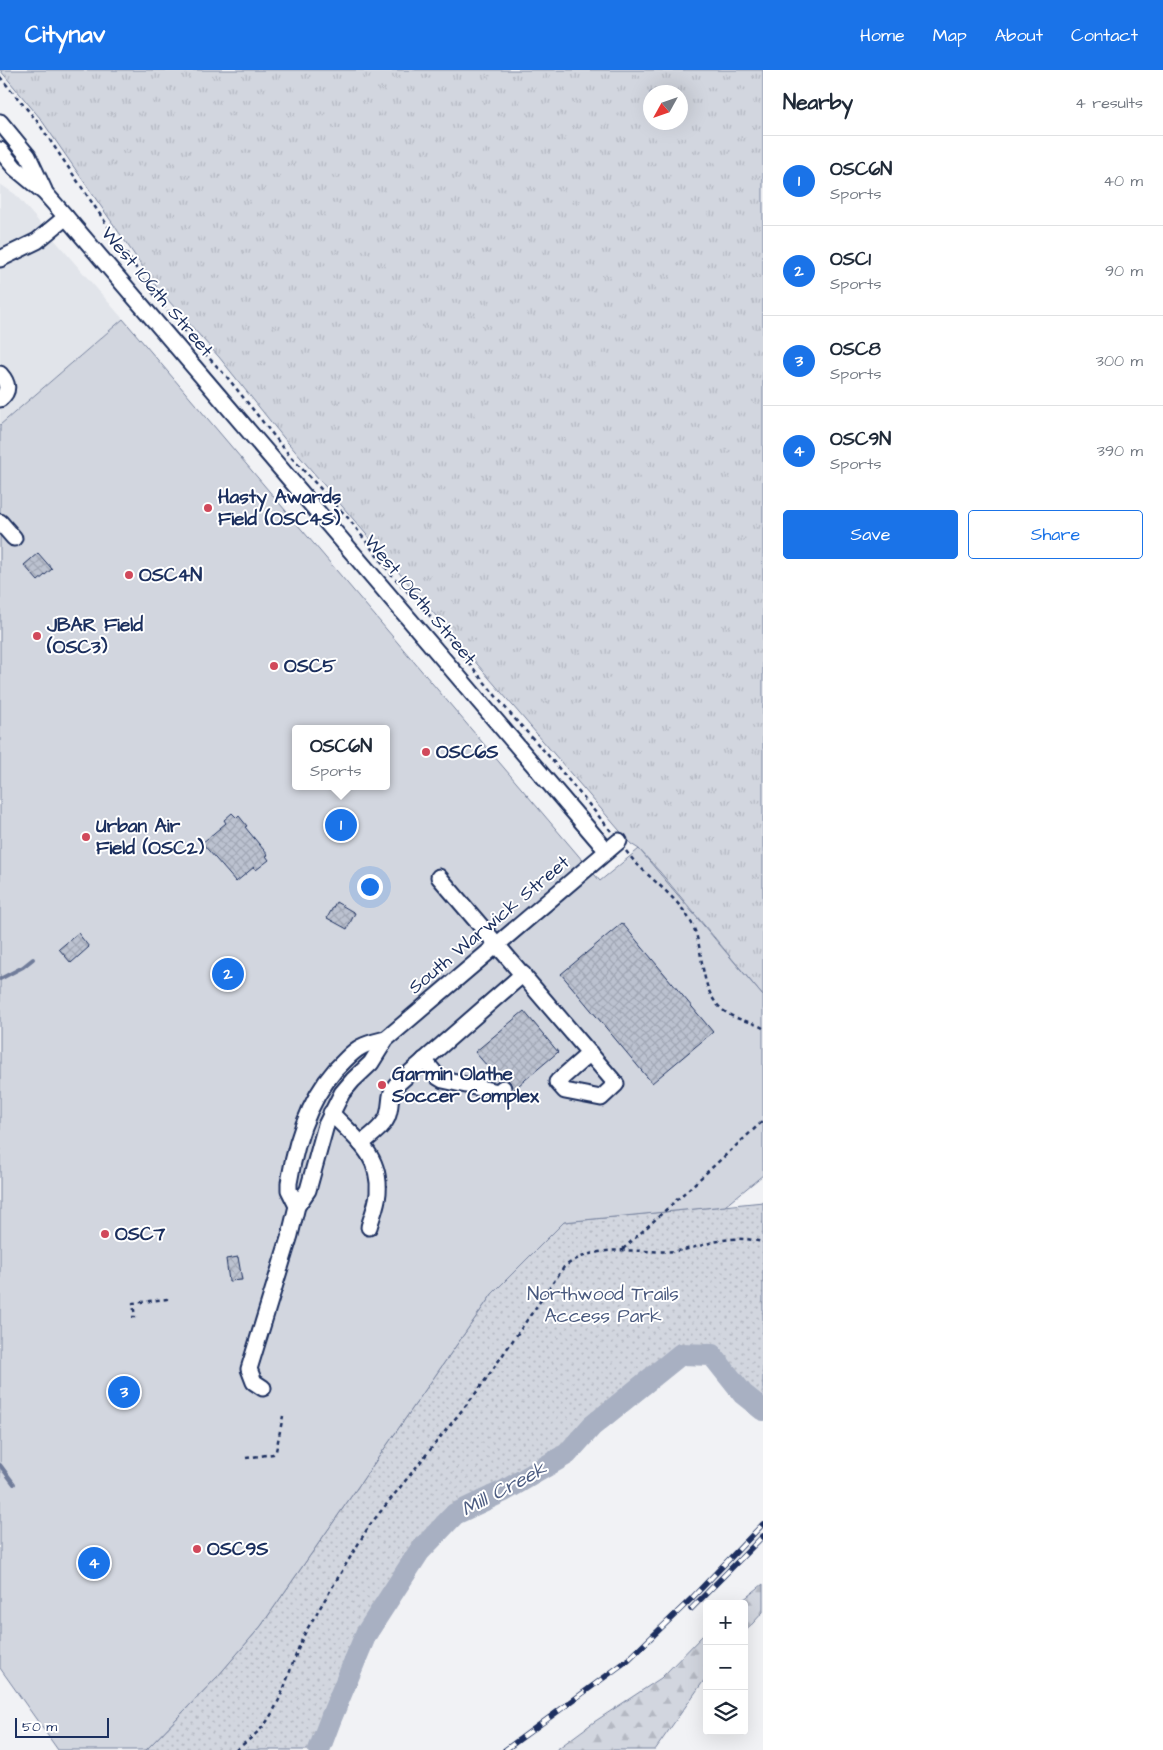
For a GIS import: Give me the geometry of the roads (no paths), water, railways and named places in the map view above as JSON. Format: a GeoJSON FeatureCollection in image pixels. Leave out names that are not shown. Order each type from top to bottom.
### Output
{"type":"FeatureCollection","features":[{"type":"Feature","properties":{"kind":"street","name":"West 106th Street"},"geometry":{"type":"LineString","coordinates":[[0,122],[28,156],[45,193]]}},
{"type":"Feature","properties":{"kind":"street","name":"West 106th Street"},"geometry":{"type":"LineString","coordinates":[[0,150],[15,168],[45,193],[613,846]]}},
{"type":"Feature","properties":{"kind":"street"},"geometry":{"type":"LineString","coordinates":[[0,259],[37,241],[66,217]]}},
{"type":"Feature","properties":{"kind":"street"},"geometry":{"type":"LineString","coordinates":[[0,374],[8,387],[4,396],[0,399]]}},
{"type":"Feature","properties":{"kind":"street"},"geometry":{"type":"LineString","coordinates":[[0,522],[14,538]]}},
{"type":"Feature","properties":{"kind":"street","name":"South Warwick Street"},"geometry":{"type":"LineString","coordinates":[[386,1039],[360,1047],[350,1055],[336,1068],[314,1103],[306,1121],[290,1178],[289,1190],[297,1206],[308,1190],[321,1138],[331,1113],[342,1093],[371,1064],[386,1039],[613,846]]}},
{"type":"Feature","properties":{"kind":"street"},"geometry":{"type":"LineString","coordinates":[[439,877],[590,1054]]}},
{"type":"Feature","properties":{"kind":"street"},"geometry":{"type":"LineString","coordinates":[[361,1144],[384,1123],[388,1116],[391,1091],[396,1085],[523,974]]}},
{"type":"Feature","properties":{"kind":"street"},"geometry":{"type":"LineString","coordinates":[[424,1060],[438,1077],[443,1080],[498,1092],[503,1088]]}},
{"type":"Feature","properties":{"kind":"street"},"geometry":{"type":"LineString","coordinates":[[331,1113],[373,1159],[378,1178],[378,1196],[369,1227]]}},
{"type":"Feature","properties":{"kind":"street"},"geometry":{"type":"LineString","coordinates":[[263,1388],[254,1382],[249,1369],[297,1206]]}},
{"type":"Feature","properties":{"kind":"waterway"},"geometry":{"type":"LineString","coordinates":[[0,979],[23,967],[33,959]]}},
{"type":"Feature","properties":{"kind":"waterway","name":"Mill Creek"},"geometry":{"type":"LineString","coordinates":[[319,1750],[366,1634],[419,1552],[455,1514],[504,1491],[567,1454],[592,1426],[681,1354],[712,1355],[743,1394],[763,1410]]}},
{"type":"Feature","properties":{"kind":"waterway"},"geometry":{"type":"LineString","coordinates":[[0,1465],[14,1484]]}},
{"type":"Feature","properties":{"kind":"railway"},"geometry":{"type":"LineString","coordinates":[[505,1750],[628,1660],[692,1598],[763,1524]]}},
{"type":"Feature","properties":{"kind":"railway"},"geometry":{"type":"LineString","coordinates":[[691,1609],[763,1536]]}},
{"type":"Feature","properties":{"kind":"place","name":"Hasty Awards Field (OSC4S)"},"geometry":{"type":"Point","coordinates":[208,508]}},
{"type":"Feature","properties":{"kind":"place","name":"OSC4N"},"geometry":{"type":"Point","coordinates":[129,575]}},
{"type":"Feature","properties":{"kind":"place","name":"JBAR Field (OSC3)"},"geometry":{"type":"Point","coordinates":[37,636]}},
{"type":"Feature","properties":{"kind":"place","name":"OSC5"},"geometry":{"type":"Point","coordinates":[274,666]}},
{"type":"Feature","properties":{"kind":"place","name":"OSC6S"},"geometry":{"type":"Point","coordinates":[426,752]}},
{"type":"Feature","properties":{"kind":"place","name":"OSC6N"},"geometry":{"type":"Point","coordinates":[341,825]}},
{"type":"Feature","properties":{"kind":"place","name":"Urban Air Field (OSC2)"},"geometry":{"type":"Point","coordinates":[86,837]}},
{"type":"Feature","properties":{"kind":"place","name":"OSC1"},"geometry":{"type":"Point","coordinates":[228,974]}},
{"type":"Feature","properties":{"kind":"place","name":"Garmin Olathe Soccer Complex"},"geometry":{"type":"Point","coordinates":[382,1085]}},
{"type":"Feature","properties":{"kind":"place","name":"OSC7"},"geometry":{"type":"Point","coordinates":[105,1234]}},
{"type":"Feature","properties":{"kind":"place","name":"OSC8"},"geometry":{"type":"Point","coordinates":[124,1392]}},
{"type":"Feature","properties":{"kind":"place","name":"OSC9S"},"geometry":{"type":"Point","coordinates":[197,1549]}},
{"type":"Feature","properties":{"kind":"place","name":"OSC9N"},"geometry":{"type":"Point","coordinates":[94,1563]}},
{"type":"Feature","properties":{"kind":"park label","name":"Northwood Trails Access Park"},"geometry":{"type":"Point","coordinates":[603,1305]}}]}
